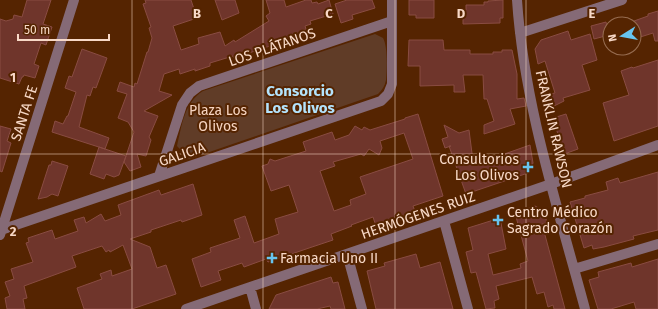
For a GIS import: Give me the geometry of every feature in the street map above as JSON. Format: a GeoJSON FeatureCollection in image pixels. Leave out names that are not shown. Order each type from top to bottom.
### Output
{"type":"FeatureCollection","features":[{"type":"Feature","properties":{"kind":"street","name":"SANTA FE"},"geometry":{"type":"LineString","coordinates":[[1,233],[74,0]]}},
{"type":"Feature","properties":{"kind":"street"},"geometry":{"type":"LineString","coordinates":[[392,0],[392,21]]}},
{"type":"Feature","properties":{"kind":"street","name":"FRANKLIN RAWSON"},"geometry":{"type":"LineString","coordinates":[[516,0],[534,114],[551,184],[585,309]]}},
{"type":"Feature","properties":{"kind":"street"},"geometry":{"type":"LineString","coordinates":[[520,33],[622,0]]}},
{"type":"Feature","properties":{"kind":"street","name":"GALICIA"},"geometry":{"type":"LineString","coordinates":[[1,233],[159,176],[377,102],[385,97],[390,91],[392,84],[392,21]]}},
{"type":"Feature","properties":{"kind":"street","name":"LOS PLÁTANOS"},"geometry":{"type":"LineString","coordinates":[[159,176],[182,105],[187,96],[199,86],[392,21]]}},
{"type":"Feature","properties":{"kind":"street","name":"HERMÓGENES RUIZ"},"geometry":{"type":"LineString","coordinates":[[186,309],[551,184],[658,145]]}},
{"type":"Feature","properties":{"kind":"street"},"geometry":{"type":"LineString","coordinates":[[444,221],[468,309]]}},
{"type":"Feature","properties":{"kind":"street"},"geometry":{"type":"LineString","coordinates":[[574,269],[658,244]]}},
{"type":"Feature","properties":{"kind":"street"},"geometry":{"type":"LineString","coordinates":[[347,254],[362,309]]}},
{"type":"Feature","properties":{"kind":"street"},"geometry":{"type":"LineString","coordinates":[[250,287],[256,309]]}},
{"type":"Feature","properties":{"kind":"green space","name":"Plaza Los Olivos"},"geometry":{"type":"Polygon","coordinates":[[[375,34],[383,38],[385,42],[387,59],[386,82],[378,94],[189,159],[177,146],[182,123],[188,108],[203,91],[375,34]]]}},
{"type":"Feature","properties":{"kind":"building"},"geometry":{"type":"Polygon","coordinates":[[[27,0],[51,0],[43,24],[52,27],[46,45],[41,43],[34,64],[39,66],[35,78],[24,75],[19,84],[0,78],[0,19],[6,21],[13,19],[14,15],[22,17],[27,0]]]}},
{"type":"Feature","properties":{"kind":"building"},"geometry":{"type":"Polygon","coordinates":[[[145,0],[191,0],[197,18],[173,26],[181,50],[199,44],[198,38],[220,32],[225,46],[234,40],[235,42],[269,21],[266,16],[270,13],[266,0],[284,0],[286,7],[306,0],[311,0],[312,3],[317,2],[318,4],[329,0],[333,14],[310,21],[311,24],[305,26],[306,29],[301,31],[303,35],[234,58],[233,56],[210,63],[210,66],[195,71],[195,69],[180,74],[179,69],[164,74],[159,91],[172,95],[144,111],[158,116],[149,137],[151,140],[146,156],[137,154],[141,167],[130,171],[124,162],[134,132],[128,122],[118,118],[127,94],[117,91],[120,82],[134,87],[135,83],[137,84],[148,52],[152,38],[149,28],[151,27],[143,4],[146,3],[145,0]]]}},
{"type":"Feature","properties":{"kind":"building"},"geometry":{"type":"Polygon","coordinates":[[[215,0],[235,0],[239,13],[222,20],[215,0]]]}},
{"type":"Feature","properties":{"kind":"building"},"geometry":{"type":"Polygon","coordinates":[[[347,0],[372,0],[375,8],[352,15],[353,19],[341,23],[335,4],[347,0]]]}},
{"type":"Feature","properties":{"kind":"building"},"geometry":{"type":"Polygon","coordinates":[[[409,0],[434,0],[434,18],[416,18],[416,15],[409,15],[409,0]]]}},
{"type":"Feature","properties":{"kind":"building"},"geometry":{"type":"Polygon","coordinates":[[[503,0],[503,18],[500,18],[500,23],[463,24],[463,10],[466,10],[466,5],[484,5],[484,2],[503,0]]]}},
{"type":"Feature","properties":{"kind":"building"},"geometry":{"type":"Polygon","coordinates":[[[658,11],[658,41],[655,41],[653,33],[642,36],[642,18],[648,16],[648,14],[658,11]]]}},
{"type":"Feature","properties":{"kind":"building"},"geometry":{"type":"Polygon","coordinates":[[[602,23],[602,37],[594,39],[591,26],[602,23]]]}},
{"type":"Feature","properties":{"kind":"building"},"geometry":{"type":"Polygon","coordinates":[[[568,31],[571,40],[590,34],[597,60],[582,65],[590,90],[563,98],[564,101],[554,106],[550,94],[555,93],[545,61],[538,64],[535,49],[541,40],[568,31]]]}},
{"type":"Feature","properties":{"kind":"building"},"geometry":{"type":"Polygon","coordinates":[[[409,40],[443,40],[444,50],[470,50],[470,54],[493,54],[493,52],[502,52],[502,50],[512,50],[517,74],[517,99],[524,98],[526,106],[510,109],[515,124],[484,134],[484,125],[494,121],[487,99],[484,99],[483,75],[463,75],[465,92],[454,92],[454,85],[420,86],[420,66],[408,66],[409,40]]]}},
{"type":"Feature","properties":{"kind":"building"},"geometry":{"type":"Polygon","coordinates":[[[82,49],[107,58],[96,88],[93,87],[90,96],[87,95],[79,127],[109,138],[105,149],[52,132],[55,121],[63,124],[68,116],[76,92],[65,88],[69,76],[72,77],[82,49]]]}},
{"type":"Feature","properties":{"kind":"building"},"geometry":{"type":"Polygon","coordinates":[[[658,60],[658,126],[614,141],[603,103],[629,95],[621,71],[658,60]]]}},
{"type":"Feature","properties":{"kind":"building"},"geometry":{"type":"Polygon","coordinates":[[[418,114],[443,196],[413,206],[416,214],[400,220],[400,218],[376,226],[373,217],[331,234],[333,240],[268,262],[266,259],[244,267],[242,263],[218,271],[221,280],[201,287],[192,259],[211,252],[210,248],[240,238],[234,220],[245,216],[254,243],[279,234],[275,219],[298,212],[289,185],[271,191],[262,166],[268,164],[270,159],[275,161],[306,151],[303,142],[332,132],[335,140],[349,135],[355,126],[362,130],[364,127],[370,130],[418,114]],[[404,133],[380,141],[382,148],[379,155],[369,149],[364,156],[361,154],[333,162],[335,166],[320,171],[334,211],[351,205],[350,200],[366,194],[360,177],[413,159],[404,133]]]}},
{"type":"Feature","properties":{"kind":"building"},"geometry":{"type":"Polygon","coordinates":[[[566,114],[578,149],[556,157],[553,143],[560,141],[553,118],[566,114]]]}},
{"type":"Feature","properties":{"kind":"building"},"geometry":{"type":"Polygon","coordinates":[[[444,125],[459,133],[469,130],[473,161],[478,160],[479,163],[530,145],[533,163],[528,173],[466,194],[449,147],[445,148],[442,139],[448,137],[444,125]]]}},
{"type":"Feature","properties":{"kind":"building"},"geometry":{"type":"Polygon","coordinates":[[[0,126],[11,129],[7,141],[11,143],[2,172],[0,171],[0,126]]]}},
{"type":"Feature","properties":{"kind":"building"},"geometry":{"type":"Polygon","coordinates":[[[99,147],[126,156],[119,175],[114,177],[106,174],[104,179],[90,174],[99,147]]]}},
{"type":"Feature","properties":{"kind":"building"},"geometry":{"type":"Polygon","coordinates":[[[52,161],[68,166],[58,196],[52,194],[38,199],[49,165],[51,165],[52,161]]]}},
{"type":"Feature","properties":{"kind":"building"},"geometry":{"type":"Polygon","coordinates":[[[658,172],[658,230],[633,236],[634,239],[604,247],[593,249],[592,245],[584,248],[570,202],[585,198],[585,196],[608,190],[606,182],[618,178],[620,183],[658,172]]]}},
{"type":"Feature","properties":{"kind":"building"},"geometry":{"type":"Polygon","coordinates":[[[193,184],[202,215],[151,230],[151,232],[130,239],[150,247],[157,268],[166,265],[176,294],[132,309],[84,309],[77,288],[102,279],[100,274],[111,270],[112,276],[132,269],[123,245],[110,252],[109,250],[106,252],[102,246],[72,256],[76,267],[24,286],[27,298],[23,299],[25,309],[7,309],[5,298],[10,296],[5,282],[14,279],[11,269],[33,262],[26,243],[29,242],[28,238],[52,230],[55,239],[78,231],[74,220],[84,217],[86,223],[101,214],[105,221],[121,215],[118,205],[159,190],[161,195],[193,184]]]}},
{"type":"Feature","properties":{"kind":"building"},"geometry":{"type":"Polygon","coordinates":[[[535,206],[544,211],[547,223],[542,224],[565,309],[554,309],[553,305],[548,307],[544,292],[537,294],[532,277],[496,286],[499,299],[494,301],[495,308],[486,309],[476,272],[471,273],[466,252],[473,250],[468,228],[500,218],[506,249],[488,254],[493,275],[521,268],[520,264],[528,261],[515,213],[535,206]]]}},
{"type":"Feature","properties":{"kind":"building"},"geometry":{"type":"Polygon","coordinates":[[[416,254],[420,268],[440,262],[453,309],[376,309],[367,271],[385,266],[384,263],[416,254]]]}},
{"type":"Feature","properties":{"kind":"building"},"geometry":{"type":"Polygon","coordinates":[[[658,259],[658,309],[636,309],[634,302],[611,309],[598,309],[589,280],[599,277],[598,272],[631,263],[632,267],[658,259]]]}},
{"type":"Feature","properties":{"kind":"building"},"geometry":{"type":"Polygon","coordinates":[[[331,277],[333,283],[338,282],[345,309],[331,309],[330,306],[317,309],[269,309],[276,295],[331,277]]]}},
{"type":"Feature","properties":{"kind":"place","name":"Consultorios Los Olivos"},"geometry":{"type":"Point","coordinates":[528,167]}},
{"type":"Feature","properties":{"kind":"place","name":"Centro Médico Sagrado Corazón"},"geometry":{"type":"Point","coordinates":[498,220]}},
{"type":"Feature","properties":{"kind":"place","name":"Farmacia Uno II"},"geometry":{"type":"Point","coordinates":[272,258]}},
{"type":"Feature","properties":{"kind":"district","name":"Consorcio Los Olivos"},"geometry":{"type":"Point","coordinates":[300,100]}}]}
